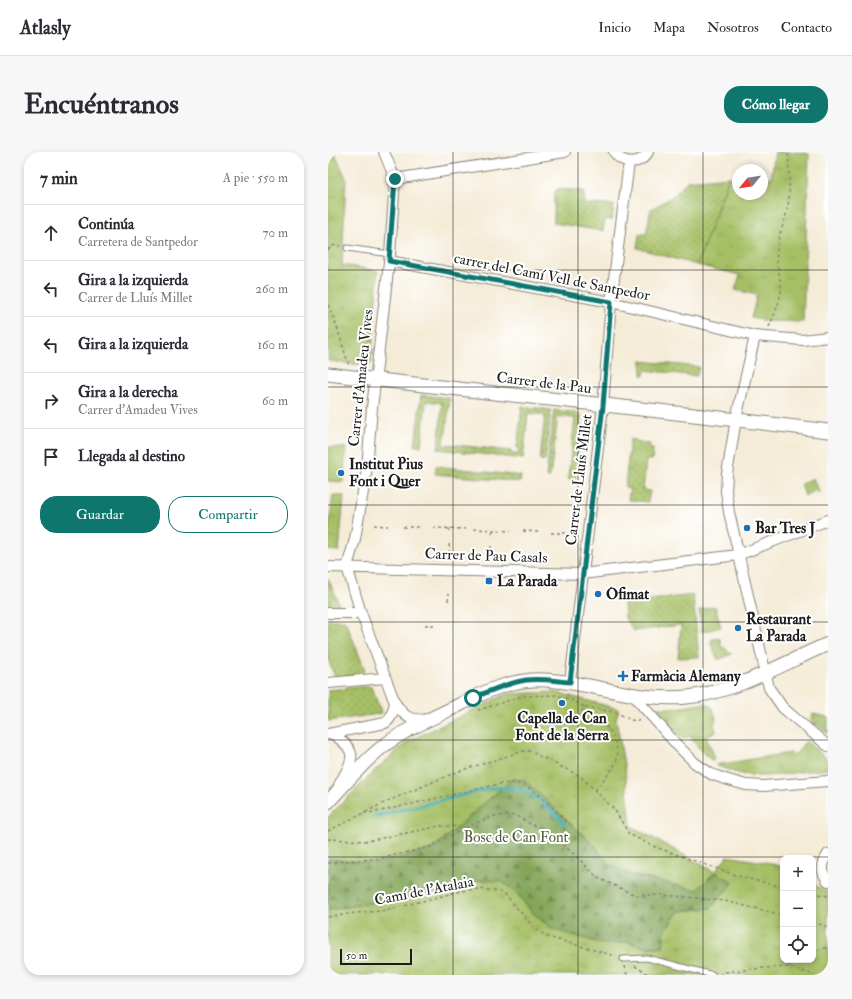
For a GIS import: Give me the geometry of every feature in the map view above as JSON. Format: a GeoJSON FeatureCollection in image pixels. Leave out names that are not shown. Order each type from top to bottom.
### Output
{"type":"FeatureCollection","features":[{"type":"Feature","properties":{"kind":"street","name":"Carrer d'Amadeu Vives"},"geometry":{"type":"LineString","coordinates":[[347,567],[355,539],[367,468],[372,408],[390,257],[395,179],[384,152]]}},
{"type":"Feature","properties":{"kind":"street"},"geometry":{"type":"LineString","coordinates":[[395,179],[565,152]]}},
{"type":"Feature","properties":{"kind":"street"},"geometry":{"type":"LineString","coordinates":[[614,152],[617,157],[629,162],[638,161],[648,152]]}},
{"type":"Feature","properties":{"kind":"street","name":"Carrer de Lluís Millet"},"geometry":{"type":"LineString","coordinates":[[570,682],[603,406],[611,302],[629,162]]}},
{"type":"Feature","properties":{"kind":"street","name":"carrer del Camí Vell de Santpedor"},"geometry":{"type":"LineString","coordinates":[[390,257],[611,302],[759,337]]}},
{"type":"Feature","properties":{"kind":"street"},"geometry":{"type":"LineString","coordinates":[[828,337],[802,340],[759,337],[736,419],[727,474],[726,491],[738,555],[764,672],[769,688],[783,708],[828,746]]}},
{"type":"Feature","properties":{"kind":"street","name":"Carrer de la Pau"},"geometry":{"type":"LineString","coordinates":[[328,374],[603,406],[736,419],[828,432]]}},
{"type":"Feature","properties":{"kind":"street","name":"Carrer de Pau Casals"},"geometry":{"type":"LineString","coordinates":[[328,567],[582,574],[738,555],[828,520]]}},
{"type":"Feature","properties":{"kind":"street"},"geometry":{"type":"LineString","coordinates":[[347,567],[361,613],[395,703],[407,717],[428,720]]}},
{"type":"Feature","properties":{"kind":"street"},"geometry":{"type":"LineString","coordinates":[[328,613],[361,613]]}},
{"type":"Feature","properties":{"kind":"street"},"geometry":{"type":"LineString","coordinates":[[330,800],[367,760],[381,748],[428,720],[499,687],[527,680],[545,680],[570,682],[645,697],[685,697],[703,695],[724,689],[828,644]]}},
{"type":"Feature","properties":{"kind":"street"},"geometry":{"type":"LineString","coordinates":[[329,681],[385,678]]}},
{"type":"Feature","properties":{"kind":"street"},"geometry":{"type":"LineString","coordinates":[[632,695],[677,745],[695,763],[711,774],[746,785],[763,786],[828,781]]}},
{"type":"Feature","properties":{"kind":"street"},"geometry":{"type":"LineString","coordinates":[[330,734],[385,723],[391,717],[395,703]]}},
{"type":"Feature","properties":{"kind":"street"},"geometry":{"type":"LineString","coordinates":[[330,734],[348,746],[353,758],[330,800]]}},
{"type":"Feature","properties":{"kind":"street"},"geometry":{"type":"LineString","coordinates":[[828,854],[822,868],[823,874],[828,881]]}},
{"type":"Feature","properties":{"kind":"lane"},"geometry":{"type":"LineString","coordinates":[[347,248],[390,257]]}},
{"type":"Feature","properties":{"kind":"lane"},"geometry":{"type":"LineString","coordinates":[[623,958],[647,958],[713,975]]}},
{"type":"Feature","properties":{"kind":"path"},"geometry":{"type":"LineString","coordinates":[[759,337],[769,327],[778,306],[781,289],[780,274],[776,260],[778,238],[787,211],[789,188],[788,152]]}},
{"type":"Feature","properties":{"kind":"path"},"geometry":{"type":"LineString","coordinates":[[328,250],[330,246],[334,245],[347,248]]}},
{"type":"Feature","properties":{"kind":"path"},"geometry":{"type":"LineString","coordinates":[[328,305],[336,324],[353,377]]}},
{"type":"Feature","properties":{"kind":"path"},"geometry":{"type":"LineString","coordinates":[[374,525],[388,526]]}},
{"type":"Feature","properties":{"kind":"path"},"geometry":{"type":"LineString","coordinates":[[403,526],[420,527]]}},
{"type":"Feature","properties":{"kind":"path"},"geometry":{"type":"LineString","coordinates":[[433,528],[468,529]]}},
{"type":"Feature","properties":{"kind":"path"},"geometry":{"type":"LineString","coordinates":[[474,529],[511,531]]}},
{"type":"Feature","properties":{"kind":"path"},"geometry":{"type":"LineString","coordinates":[[492,534],[493,529]]}},
{"type":"Feature","properties":{"kind":"path"},"geometry":{"type":"LineString","coordinates":[[523,531],[540,532]]}},
{"type":"Feature","properties":{"kind":"path"},"geometry":{"type":"LineString","coordinates":[[551,533],[568,533]]}},
{"type":"Feature","properties":{"kind":"path"},"geometry":{"type":"LineString","coordinates":[[449,544],[450,570]]}},
{"type":"Feature","properties":{"kind":"path"},"geometry":{"type":"LineString","coordinates":[[490,571],[491,545]]}},
{"type":"Feature","properties":{"kind":"path"},"geometry":{"type":"LineString","coordinates":[[448,601],[449,594]]}},
{"type":"Feature","properties":{"kind":"path"},"geometry":{"type":"LineString","coordinates":[[424,625],[437,625]]}},
{"type":"Feature","properties":{"kind":"path"},"geometry":{"type":"LineString","coordinates":[[473,698],[479,710],[522,696],[556,695],[572,700],[585,707],[598,708],[618,713],[637,721],[647,711]]}},
{"type":"Feature","properties":{"kind":"path"},"geometry":{"type":"LineString","coordinates":[[585,707],[580,713],[587,722],[604,724],[611,732],[616,744],[618,757],[612,770],[595,790]]}},
{"type":"Feature","properties":{"kind":"path"},"geometry":{"type":"LineString","coordinates":[[328,831],[388,801],[459,771],[527,750],[580,776],[614,809],[629,834],[655,847],[741,877],[780,886]]}},
{"type":"Feature","properties":{"kind":"path"},"geometry":{"type":"LineString","coordinates":[[362,814],[495,785],[513,783],[523,785],[536,794],[566,822]]}},
{"type":"Feature","properties":{"kind":"path"},"geometry":{"type":"LineString","coordinates":[[328,863],[382,858],[430,847],[467,827],[493,816],[514,815],[548,833],[574,854],[598,878],[635,895],[664,895],[725,901],[780,914]]}},
{"type":"Feature","properties":{"kind":"path"},"geometry":{"type":"LineString","coordinates":[[328,839],[367,841],[440,826],[467,827]]}},
{"type":"Feature","properties":{"kind":"path","name":"Camí de l'Atalaia"},"geometry":{"type":"LineString","coordinates":[[328,918],[355,913],[381,911],[467,890],[479,889],[497,891],[505,894],[534,929],[548,937],[623,958]]}},
{"type":"Feature","properties":{"kind":"path"},"geometry":{"type":"LineString","coordinates":[[816,894],[828,896]]}},
{"type":"Feature","properties":{"kind":"path"},"geometry":{"type":"LineString","coordinates":[[816,923],[828,927]]}},
{"type":"Feature","properties":{"kind":"path"},"geometry":{"type":"LineString","coordinates":[[816,952],[822,948],[828,948]]}},
{"type":"Feature","properties":{"kind":"path"},"geometry":{"type":"LineString","coordinates":[[789,967],[791,963]]}},
{"type":"Feature","properties":{"kind":"path"},"geometry":{"type":"LineString","coordinates":[[720,975],[725,972],[789,967],[814,975]]}},
{"type":"Feature","properties":{"kind":"green space"},"geometry":{"type":"Polygon","coordinates":[[[328,152],[334,152],[346,178],[342,265],[378,271],[371,364],[328,361],[328,152]]]}},
{"type":"Feature","properties":{"kind":"green space"},"geometry":{"type":"Polygon","coordinates":[[[775,152],[796,152],[809,154],[803,322],[766,321],[751,318],[757,295],[735,290],[740,275],[697,265],[729,177],[732,177],[732,200],[768,200],[768,178],[771,178],[775,152]]]}},
{"type":"Feature","properties":{"kind":"green space"},"geometry":{"type":"Polygon","coordinates":[[[729,177],[697,265],[637,248],[639,234],[646,234],[651,209],[661,204],[680,190],[687,181],[729,177]]]}},
{"type":"Feature","properties":{"kind":"green space"},"geometry":{"type":"Polygon","coordinates":[[[557,189],[584,191],[584,204],[614,205],[612,220],[605,219],[603,231],[554,223],[554,194],[557,189]]]}},
{"type":"Feature","properties":{"kind":"green space"},"geometry":{"type":"Polygon","coordinates":[[[641,361],[699,367],[697,376],[645,370],[644,376],[642,375],[641,361]]]}},
{"type":"Feature","properties":{"kind":"green space"},"geometry":{"type":"Polygon","coordinates":[[[421,395],[450,398],[443,445],[446,446],[448,444],[511,451],[513,454],[519,454],[519,450],[517,448],[522,406],[551,410],[545,461],[540,460],[545,415],[528,413],[523,459],[438,449],[442,403],[426,401],[421,446],[415,446],[421,395]]]}},
{"type":"Feature","properties":{"kind":"green space"},"geometry":{"type":"Polygon","coordinates":[[[554,410],[578,413],[581,415],[575,480],[568,479],[575,418],[558,417],[550,477],[546,477],[554,410]]]}},
{"type":"Feature","properties":{"kind":"green space"},"geometry":{"type":"Polygon","coordinates":[[[630,439],[636,440],[637,442],[650,444],[649,448],[653,449],[652,460],[646,460],[643,490],[650,491],[648,502],[628,500],[630,489],[625,488],[630,439]]]}},
{"type":"Feature","properties":{"kind":"green space"},"geometry":{"type":"Polygon","coordinates":[[[329,447],[346,448],[343,482],[328,481],[329,447]]]}},
{"type":"Feature","properties":{"kind":"green space"},"geometry":{"type":"Polygon","coordinates":[[[436,466],[521,476],[520,482],[435,474],[436,466]]]}},
{"type":"Feature","properties":{"kind":"green space"},"geometry":{"type":"Polygon","coordinates":[[[813,478],[819,493],[817,490],[805,496],[801,484],[813,478]]]}},
{"type":"Feature","properties":{"kind":"green space"},"geometry":{"type":"Polygon","coordinates":[[[333,495],[344,496],[339,551],[328,550],[328,535],[333,495]]]}},
{"type":"Feature","properties":{"kind":"green space"},"geometry":{"type":"Polygon","coordinates":[[[328,578],[339,604],[333,608],[328,608],[328,601],[330,600],[328,593],[328,578]]]}},
{"type":"Feature","properties":{"kind":"green space"},"geometry":{"type":"Polygon","coordinates":[[[693,595],[699,657],[678,658],[681,625],[634,631],[625,618],[624,603],[693,595]]]}},
{"type":"Feature","properties":{"kind":"green space"},"geometry":{"type":"Polygon","coordinates":[[[715,606],[721,627],[702,632],[699,610],[715,606]]]}},
{"type":"Feature","properties":{"kind":"green space"},"geometry":{"type":"Polygon","coordinates":[[[328,620],[344,620],[346,622],[365,670],[361,675],[335,677],[328,659],[328,620]]]}},
{"type":"Feature","properties":{"kind":"green space"},"geometry":{"type":"Polygon","coordinates":[[[718,637],[718,639],[720,639],[721,646],[732,654],[718,660],[710,642],[712,639],[718,637]]]}},
{"type":"Feature","properties":{"kind":"green space"},"geometry":{"type":"Polygon","coordinates":[[[371,687],[381,711],[380,714],[328,721],[328,690],[371,687]]]}},
{"type":"Feature","properties":{"kind":"green space"},"geometry":{"type":"Polygon","coordinates":[[[555,692],[619,709],[616,719],[625,770],[631,826],[715,872],[697,890],[631,875],[608,864],[596,847],[524,780],[512,779],[433,849],[376,863],[328,859],[328,817],[371,774],[407,742],[506,694],[555,692]]]}},
{"type":"Feature","properties":{"kind":"green space"},"geometry":{"type":"Polygon","coordinates":[[[706,703],[712,707],[716,718],[714,724],[716,732],[706,736],[715,758],[712,761],[695,744],[690,736],[682,739],[656,708],[678,708],[706,703]]]}},
{"type":"Feature","properties":{"kind":"green space"},"geometry":{"type":"Polygon","coordinates":[[[813,714],[828,717],[828,734],[811,720],[813,714]]]}},
{"type":"Feature","properties":{"kind":"green space"},"geometry":{"type":"Polygon","coordinates":[[[805,742],[807,742],[828,760],[828,769],[761,776],[740,773],[716,765],[790,753],[796,754],[805,742]]]}},
{"type":"Feature","properties":{"kind":"green space","name":"Bosc de Can Font"},"geometry":{"type":"Polygon","coordinates":[[[512,779],[524,780],[596,847],[608,864],[631,875],[697,890],[715,872],[733,882],[711,908],[679,911],[665,930],[663,946],[649,948],[629,942],[604,944],[552,929],[532,912],[516,892],[501,881],[479,880],[413,896],[328,910],[328,859],[376,863],[433,849],[512,779]]]}},
{"type":"Feature","properties":{"kind":"green space"},"geometry":{"type":"Polygon","coordinates":[[[727,856],[780,866],[780,963],[816,963],[816,886],[828,892],[828,975],[328,975],[328,910],[413,896],[479,880],[501,881],[516,892],[532,912],[552,929],[604,944],[629,942],[649,948],[663,946],[665,930],[679,911],[711,908],[733,882],[715,872],[727,856]]]}},
{"type":"Feature","properties":{"kind":"waterway"},"geometry":{"type":"LineString","coordinates":[[372,817],[493,788],[509,787],[525,791],[533,795],[547,806],[565,824]]}},
{"type":"Feature","properties":{"kind":"place","name":"Institut Pius Font i Quer"},"geometry":{"type":"Point","coordinates":[341,473]}},
{"type":"Feature","properties":{"kind":"place","name":"Bar Tres J"},"geometry":{"type":"Point","coordinates":[747,528]}},
{"type":"Feature","properties":{"kind":"place","name":"La Parada"},"geometry":{"type":"Point","coordinates":[489,581]}},
{"type":"Feature","properties":{"kind":"place","name":"Ofimat"},"geometry":{"type":"Point","coordinates":[598,594]}},
{"type":"Feature","properties":{"kind":"place","name":"Restaurant La Parada"},"geometry":{"type":"Point","coordinates":[738,628]}},
{"type":"Feature","properties":{"kind":"place","name":"Farmàcia Alemany"},"geometry":{"type":"Point","coordinates":[623,676]}},
{"type":"Feature","properties":{"kind":"place","name":"Capella de Can Font de la Serra"},"geometry":{"type":"Point","coordinates":[562,703]}},
{"type":"Feature","properties":{"kind":"route"},"geometry":{"type":"LineString","coordinates":[[395,179],[389,261],[611,302],[603,406],[570,682],[527,680],[499,687],[473,698]]}}]}
